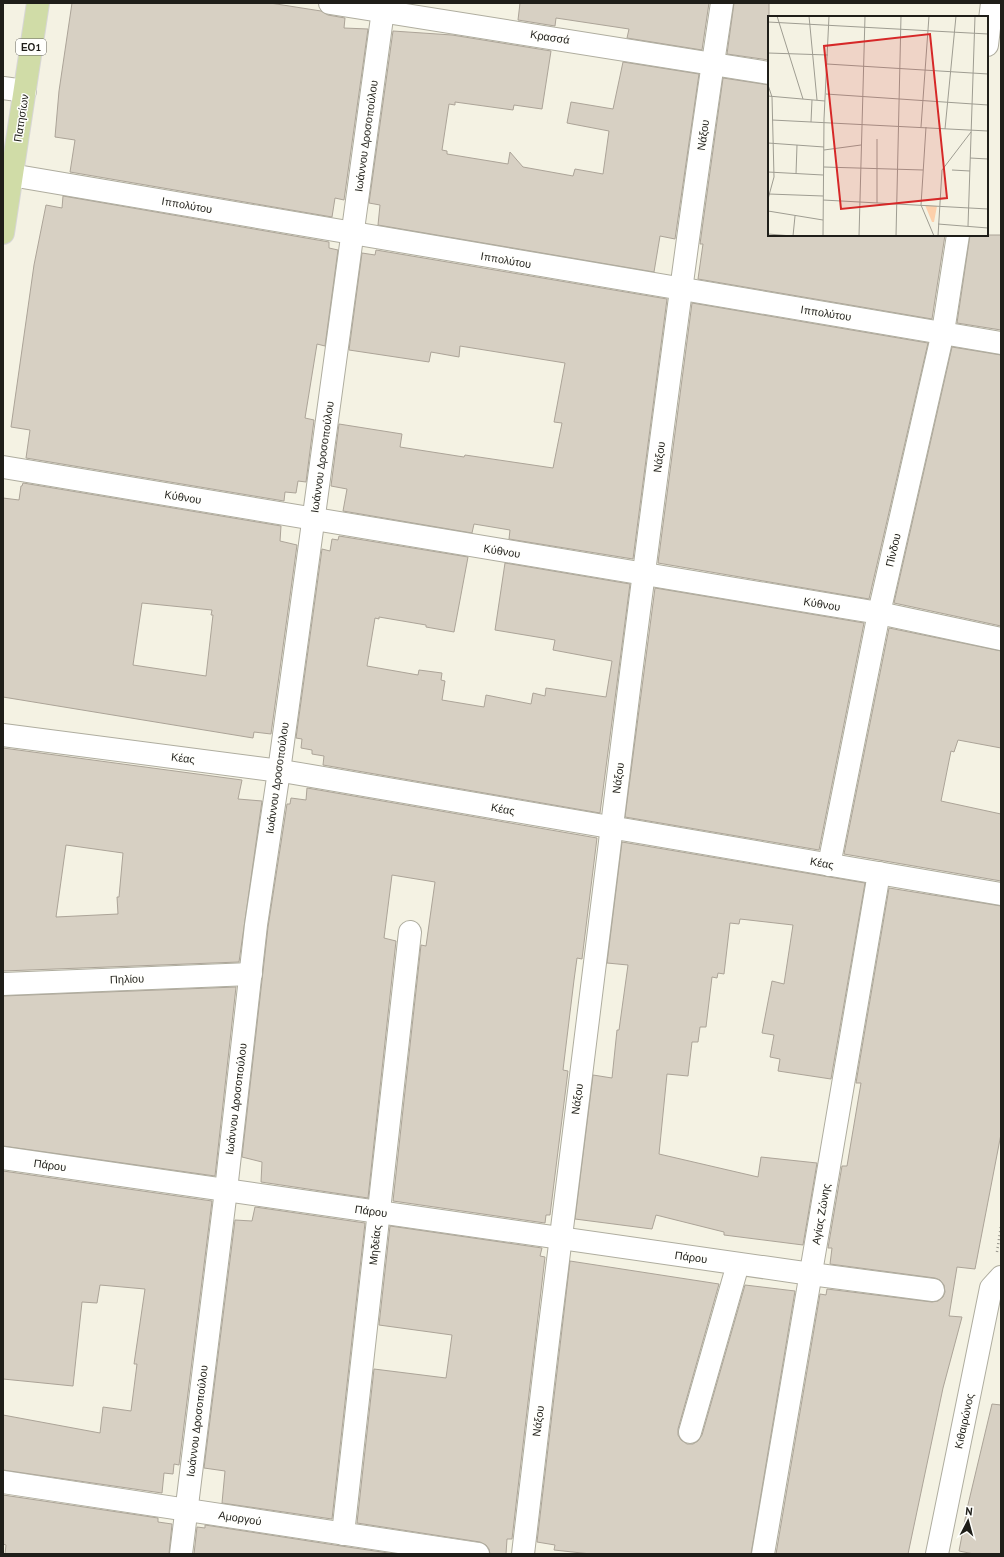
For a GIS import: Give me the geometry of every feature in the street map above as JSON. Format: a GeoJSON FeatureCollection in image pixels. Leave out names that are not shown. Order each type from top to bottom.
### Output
{"type":"FeatureCollection","features":[{"type":"Feature","properties":{"kind":"main road","name":"Πατησίων"},"geometry":{"type":"LineString","coordinates":[[3,233],[38,3]]}},
{"type":"Feature","properties":{"kind":"street","name":"Κρασσά"},"geometry":{"type":"LineString","coordinates":[[330,3],[383,7],[713,64],[768,72]]}},
{"type":"Feature","properties":{"kind":"street","name":"Νάξου"},"geometry":{"type":"LineString","coordinates":[[523,1554],[560,1238],[611,828],[681,289],[722,3]]}},
{"type":"Feature","properties":{"kind":"street"},"geometry":{"type":"LineString","coordinates":[[988,37],[992,3]]}},
{"type":"Feature","properties":{"kind":"street","name":"Ιωάννου Δροσοπούλου"},"geometry":{"type":"LineString","coordinates":[[181,1554],[226,1190],[256,925],[279,771],[383,7]]}},
{"type":"Feature","properties":{"kind":"street"},"geometry":{"type":"LineString","coordinates":[[3,88],[25,91]]}},
{"type":"Feature","properties":{"kind":"street","name":"Ιππολύτου"},"geometry":{"type":"LineString","coordinates":[[12,175],[352,234],[943,332],[1001,343]]}},
{"type":"Feature","properties":{"kind":"street","name":"Πίνδου"},"geometry":{"type":"LineString","coordinates":[[829,865],[879,613],[943,332],[958,236]]}},
{"type":"Feature","properties":{"kind":"street","name":"Κύθνου"},"geometry":{"type":"LineString","coordinates":[[3,467],[879,613],[1001,639]]}},
{"type":"Feature","properties":{"kind":"street","name":"Κέας"},"geometry":{"type":"LineString","coordinates":[[3,735],[279,771],[1001,894]]}},
{"type":"Feature","properties":{"kind":"street","name":"Αγίας Ζώνης"},"geometry":{"type":"LineString","coordinates":[[763,1554],[879,873]]}},
{"type":"Feature","properties":{"kind":"street","name":"Μηδείας"},"geometry":{"type":"LineString","coordinates":[[343,1534],[410,932]]}},
{"type":"Feature","properties":{"kind":"street","name":"Πηλίου"},"geometry":{"type":"LineString","coordinates":[[3,984],[251,974]]}},
{"type":"Feature","properties":{"kind":"street","name":"Πάρου"},"geometry":{"type":"LineString","coordinates":[[3,1158],[738,1264],[933,1290]]}},
{"type":"Feature","properties":{"kind":"street"},"geometry":{"type":"LineString","coordinates":[[690,1432],[738,1264]]}},
{"type":"Feature","properties":{"kind":"street","name":"Κιθαιρώνος"},"geometry":{"type":"LineString","coordinates":[[936,1554],[996,1282]]}},
{"type":"Feature","properties":{"kind":"street","name":"Αμοργού"},"geometry":{"type":"LineString","coordinates":[[3,1482],[478,1554]]}},
{"type":"Feature","properties":{"kind":"building"},"geometry":{"type":"Polygon","coordinates":[[[72,3],[270,3],[321,11],[328,15],[345,18],[344,28],[368,29],[344,200],[335,198],[332,217],[70,172],[75,140],[55,137],[59,91],[72,3]]]}},
{"type":"Feature","properties":{"kind":"building"},"geometry":{"type":"Polygon","coordinates":[[[520,3],[709,3],[702,50],[627,38],[629,29],[556,18],[555,26],[518,20],[520,3]]]}},
{"type":"Feature","properties":{"kind":"building"},"geometry":{"type":"Polygon","coordinates":[[[734,3],[769,3],[768,60],[727,54],[734,3]]]}},
{"type":"Feature","properties":{"kind":"building"},"geometry":{"type":"Polygon","coordinates":[[[393,31],[452,35],[551,51],[542,109],[514,105],[513,110],[455,102],[455,105],[449,104],[442,150],[447,151],[447,154],[508,164],[510,152],[523,167],[573,176],[575,169],[603,174],[609,131],[567,123],[571,102],[613,109],[623,62],[699,74],[675,239],[660,236],[654,272],[378,225],[380,205],[369,203],[393,31]]]}},
{"type":"Feature","properties":{"kind":"building"},"geometry":{"type":"Polygon","coordinates":[[[723,78],[768,85],[768,236],[945,236],[932,319],[698,279],[703,244],[700,244],[723,78]]]}},
{"type":"Feature","properties":{"kind":"building"},"geometry":{"type":"Polygon","coordinates":[[[63,196],[329,242],[329,248],[338,250],[325,346],[317,344],[305,418],[314,420],[306,482],[298,481],[296,493],[285,492],[284,501],[26,458],[30,430],[11,427],[34,265],[46,205],[62,208],[63,196]]]}},
{"type":"Feature","properties":{"kind":"building"},"geometry":{"type":"Polygon","coordinates":[[[1001,235],[1001,330],[957,323],[970,236],[1001,235]]]}},
{"type":"Feature","properties":{"kind":"building"},"geometry":{"type":"Polygon","coordinates":[[[376,250],[667,299],[633,559],[509,539],[510,530],[474,524],[472,533],[343,511],[347,489],[331,486],[339,424],[402,434],[400,447],[464,457],[465,455],[553,468],[562,423],[554,422],[565,363],[460,346],[459,357],[431,352],[429,362],[349,350],[362,253],[375,255],[376,250]]]}},
{"type":"Feature","properties":{"kind":"building"},"geometry":{"type":"Polygon","coordinates":[[[692,303],[928,343],[869,599],[658,563],[692,303]]]}},
{"type":"Feature","properties":{"kind":"building"},"geometry":{"type":"Polygon","coordinates":[[[952,347],[1001,355],[1001,626],[894,603],[952,347]]]}},
{"type":"Feature","properties":{"kind":"building"},"geometry":{"type":"Polygon","coordinates":[[[23,483],[281,526],[280,541],[297,545],[271,734],[254,732],[253,738],[3,697],[3,498],[19,500],[23,483]],[[142,603],[133,665],[206,676],[213,615],[211,615],[212,610],[142,603]]]}},
{"type":"Feature","properties":{"kind":"building"},"geometry":{"type":"Polygon","coordinates":[[[339,536],[468,557],[454,632],[426,627],[426,625],[379,617],[379,619],[375,618],[367,666],[418,675],[419,670],[442,673],[441,680],[445,681],[442,700],[484,707],[486,695],[531,704],[533,693],[545,696],[546,688],[606,697],[612,661],[553,650],[555,640],[495,630],[505,563],[630,584],[600,813],[323,765],[324,756],[312,754],[312,750],[301,748],[302,739],[296,738],[322,549],[330,551],[332,539],[338,540],[339,536]]]}},
{"type":"Feature","properties":{"kind":"building"},"geometry":{"type":"Polygon","coordinates":[[[655,588],[864,623],[819,850],[625,817],[655,588]]]}},
{"type":"Feature","properties":{"kind":"building"},"geometry":{"type":"Polygon","coordinates":[[[889,628],[1001,651],[1001,748],[958,740],[954,752],[951,751],[941,801],[1001,814],[1001,881],[844,854],[889,628]]]}},
{"type":"Feature","properties":{"kind":"building"},"geometry":{"type":"Polygon","coordinates":[[[3,748],[242,780],[238,799],[262,801],[239,962],[3,971],[3,748]],[[66,845],[56,917],[118,914],[117,897],[119,897],[123,853],[66,845]]]}},
{"type":"Feature","properties":{"kind":"building"},"geometry":{"type":"Polygon","coordinates":[[[307,788],[597,838],[582,959],[577,958],[574,980],[563,1070],[568,1071],[550,1215],[546,1215],[545,1223],[393,1201],[421,945],[426,946],[435,882],[392,875],[384,938],[396,941],[368,1198],[261,1182],[262,1162],[242,1157],[268,927],[287,804],[290,804],[291,798],[306,800],[307,788]]]}},
{"type":"Feature","properties":{"kind":"building"},"geometry":{"type":"Polygon","coordinates":[[[622,842],[865,883],[831,1079],[778,1071],[780,1059],[770,1057],[774,1035],[762,1033],[772,981],[784,984],[793,925],[740,919],[739,924],[730,923],[724,974],[718,973],[717,978],[712,977],[706,1027],[700,1027],[698,1042],[692,1042],[688,1076],[667,1074],[659,1154],[758,1177],[761,1157],[817,1163],[803,1245],[724,1235],[724,1232],[656,1215],[652,1229],[575,1219],[593,1075],[612,1078],[617,1030],[619,1030],[628,965],[607,963],[622,842]]]}},
{"type":"Feature","properties":{"kind":"building"},"geometry":{"type":"Polygon","coordinates":[[[889,888],[1001,906],[1001,1134],[975,1269],[957,1267],[949,1316],[962,1317],[943,1388],[908,1554],[776,1554],[820,1294],[826,1295],[827,1289],[932,1302],[938,1301],[943,1297],[945,1292],[944,1285],[940,1280],[935,1278],[830,1264],[832,1248],[828,1248],[842,1166],[847,1166],[861,1083],[856,1083],[889,888]]]}},
{"type":"Feature","properties":{"kind":"building"},"geometry":{"type":"Polygon","coordinates":[[[236,987],[215,1176],[3,1146],[3,996],[236,987]]]}},
{"type":"Feature","properties":{"kind":"building"},"geometry":{"type":"Polygon","coordinates":[[[3,1171],[212,1201],[179,1465],[174,1464],[173,1474],[164,1473],[162,1493],[3,1470],[3,1415],[100,1433],[103,1407],[131,1411],[137,1364],[134,1364],[145,1289],[100,1285],[97,1303],[82,1302],[73,1386],[3,1379],[3,1171]]]}},
{"type":"Feature","properties":{"kind":"building"},"geometry":{"type":"Polygon","coordinates":[[[255,1207],[365,1223],[332,1519],[222,1503],[225,1471],[204,1468],[235,1220],[252,1221],[255,1207]]]}},
{"type":"Feature","properties":{"kind":"building"},"geometry":{"type":"Polygon","coordinates":[[[390,1226],[542,1248],[540,1256],[545,1257],[512,1539],[507,1539],[506,1554],[490,1554],[486,1545],[480,1542],[357,1523],[374,1369],[446,1378],[452,1335],[379,1325],[390,1226]]]}},
{"type":"Feature","properties":{"kind":"building"},"geometry":{"type":"Polygon","coordinates":[[[570,1261],[719,1284],[678,1429],[678,1435],[681,1440],[687,1444],[693,1444],[698,1441],[702,1435],[745,1285],[795,1291],[751,1554],[591,1554],[554,1550],[555,1545],[537,1542],[570,1261]]]}},
{"type":"Feature","properties":{"kind":"building"},"geometry":{"type":"Polygon","coordinates":[[[992,1404],[1001,1405],[1001,1554],[974,1554],[959,1551],[967,1509],[992,1404]]]}},
{"type":"Feature","properties":{"kind":"building"},"geometry":{"type":"Polygon","coordinates":[[[3,1495],[158,1518],[158,1522],[172,1524],[169,1554],[5,1554],[6,1545],[3,1544],[3,1495]]]}},
{"type":"Feature","properties":{"kind":"building"},"geometry":{"type":"Polygon","coordinates":[[[205,1525],[395,1554],[194,1554],[197,1527],[205,1528],[205,1525]]]}}]}
